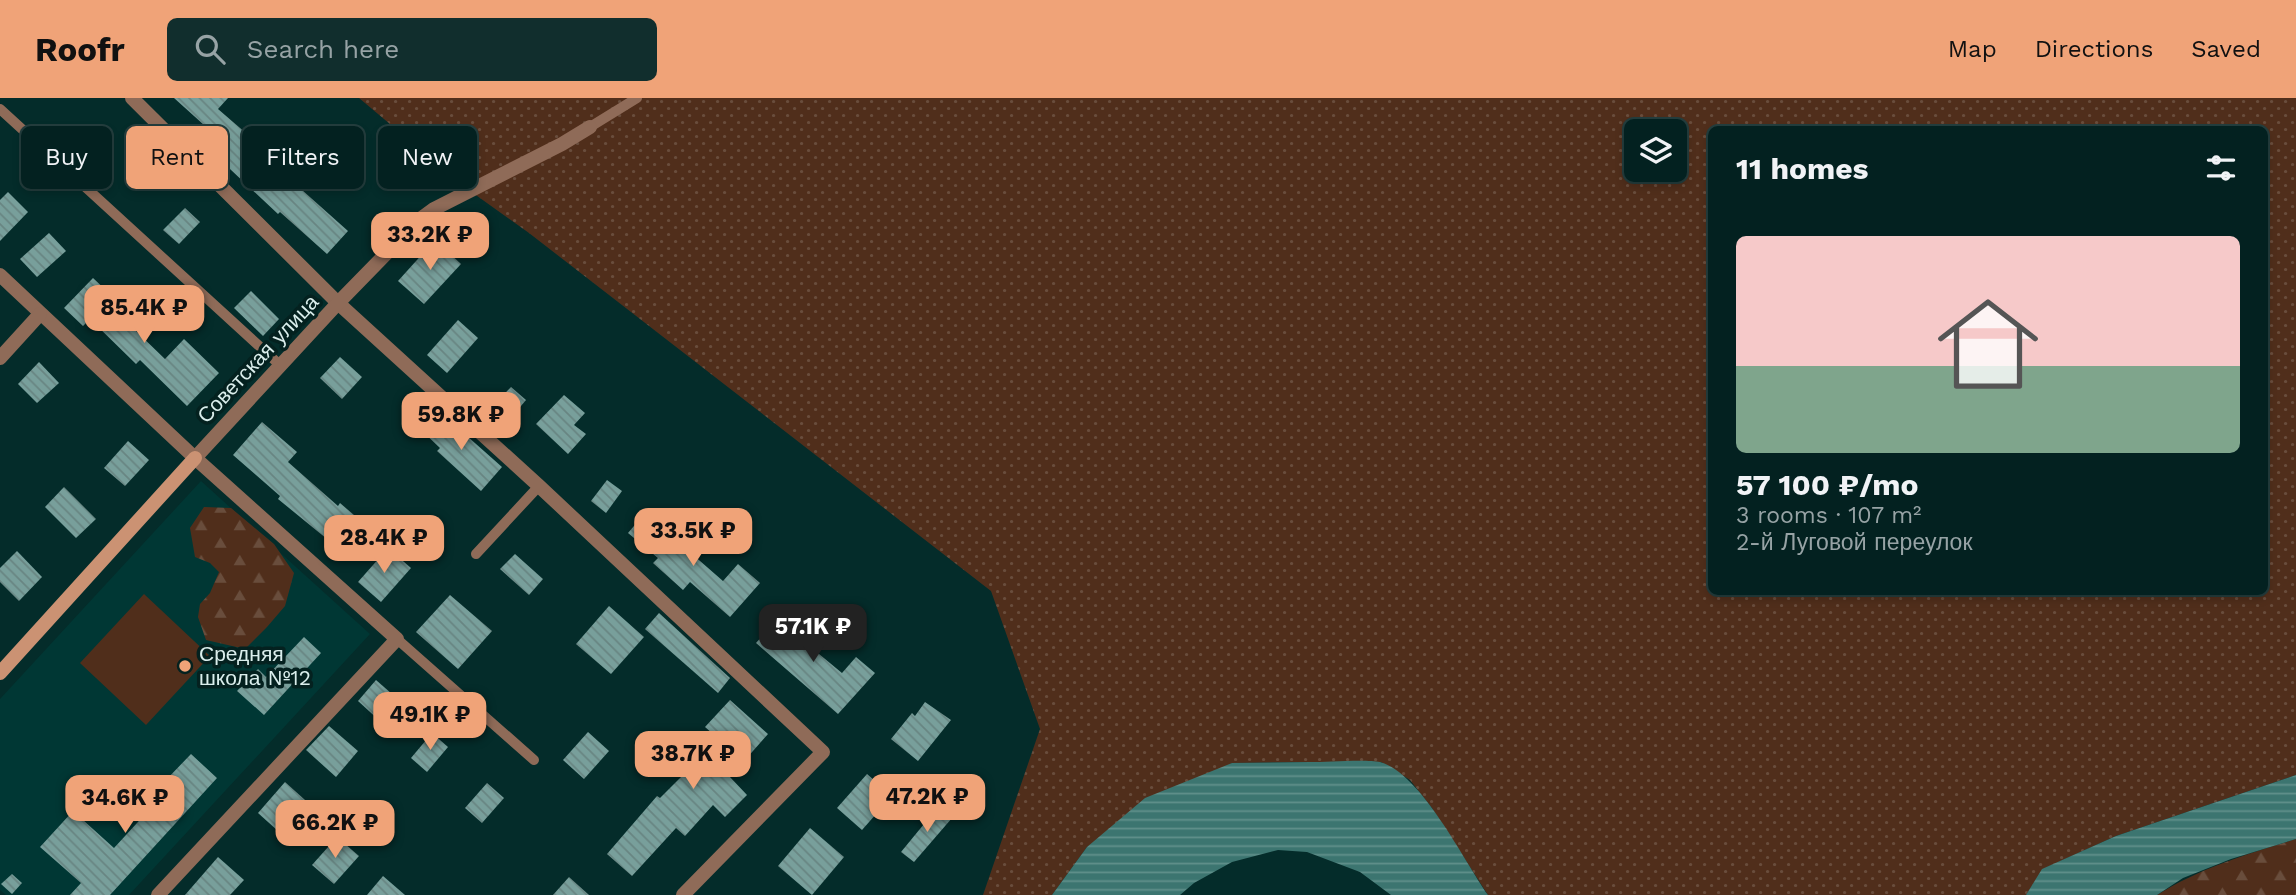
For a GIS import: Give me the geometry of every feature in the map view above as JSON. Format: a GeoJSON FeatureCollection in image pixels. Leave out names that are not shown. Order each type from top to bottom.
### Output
{"type":"FeatureCollection","features":[{"type":"Feature","properties":{"kind":"street"},"geometry":{"type":"LineString","coordinates":[[132,98],[338,303],[823,751],[683,895]]}},
{"type":"Feature","properties":{"kind":"street","name":"Советская улица"},"geometry":{"type":"LineString","coordinates":[[0,673],[338,303],[419,220],[434,209],[590,127]]}},
{"type":"Feature","properties":{"kind":"street"},"geometry":{"type":"LineString","coordinates":[[0,275],[195,458],[397,639],[159,895]]}},
{"type":"Feature","properties":{"kind":"street"},"geometry":{"type":"LineString","coordinates":[[0,358],[40,314]]}},
{"type":"Feature","properties":{"kind":"lane"},"geometry":{"type":"LineString","coordinates":[[590,127],[637,98]]}},
{"type":"Feature","properties":{"kind":"lane"},"geometry":{"type":"LineString","coordinates":[[0,109],[281,366]]}},
{"type":"Feature","properties":{"kind":"lane"},"geometry":{"type":"LineString","coordinates":[[476,554],[539,486]]}},
{"type":"Feature","properties":{"kind":"lane"},"geometry":{"type":"LineString","coordinates":[[397,639],[534,761]]}},
{"type":"Feature","properties":{"kind":"shaded area","name":"Средняя школа №12"},"geometry":{"type":"Polygon","coordinates":[[[201,481],[370,634],[129,895],[6,895],[0,890],[0,699],[201,481]]]}},
{"type":"Feature","properties":{"kind":"shaded area"},"geometry":{"type":"Polygon","coordinates":[[[1380,762],[1395,769],[1411,783],[1440,820],[1488,895],[1391,895],[1360,872],[1307,852],[1278,850],[1232,862],[1194,883],[1180,895],[1052,895],[1087,847],[1145,798],[1232,763],[1380,762]]]}},
{"type":"Feature","properties":{"kind":"shaded area"},"geometry":{"type":"Polygon","coordinates":[[[2296,775],[2296,839],[2231,859],[2183,878],[2157,895],[2026,895],[2042,869],[2116,836],[2296,775]]]}},
{"type":"Feature","properties":{"kind":"green space"},"geometry":{"type":"Polygon","coordinates":[[[359,98],[2296,98],[2296,775],[2116,836],[2043,869],[2026,895],[1488,895],[1432,808],[1410,780],[1381,762],[1232,763],[1087,847],[1052,895],[983,895],[1040,729],[991,591],[529,233],[467,189],[477,189],[477,126],[392,126],[359,98]]]}},
{"type":"Feature","properties":{"kind":"green space"},"geometry":{"type":"Polygon","coordinates":[[[204,507],[231,508],[274,544],[294,573],[285,606],[245,649],[206,640],[198,617],[200,604],[210,593],[219,572],[210,563],[195,557],[190,528],[204,507]]]}},
{"type":"Feature","properties":{"kind":"green space"},"geometry":{"type":"Polygon","coordinates":[[[144,594],[210,656],[146,725],[80,663],[144,594]]]}},
{"type":"Feature","properties":{"kind":"green space"},"geometry":{"type":"Polygon","coordinates":[[[2296,839],[2296,895],[2157,895],[2207,869],[2296,839]]]}},
{"type":"Feature","properties":{"kind":"building"},"geometry":{"type":"Polygon","coordinates":[[[174,98],[228,98],[218,109],[242,130],[242,180],[228,167],[228,126],[205,126],[174,98]]]}},
{"type":"Feature","properties":{"kind":"building"},"geometry":{"type":"Polygon","coordinates":[[[251,189],[303,189],[348,231],[327,254],[280,212],[278,214],[251,189]]]}},
{"type":"Feature","properties":{"kind":"building"},"geometry":{"type":"Polygon","coordinates":[[[8,192],[28,212],[0,241],[0,200],[8,192]]]}},
{"type":"Feature","properties":{"kind":"building"},"geometry":{"type":"Polygon","coordinates":[[[185,208],[200,222],[179,244],[163,230],[185,208]]]}},
{"type":"Feature","properties":{"kind":"building"},"geometry":{"type":"Polygon","coordinates":[[[49,233],[66,251],[37,277],[20,259],[49,233]]]}},
{"type":"Feature","properties":{"kind":"building"},"geometry":{"type":"Polygon","coordinates":[[[435,240],[461,264],[424,304],[398,281],[435,240]]]}},
{"type":"Feature","properties":{"kind":"building"},"geometry":{"type":"Polygon","coordinates":[[[93,278],[112,296],[106,302],[165,359],[184,339],[219,373],[187,406],[140,360],[136,364],[90,319],[83,326],[64,308],[93,278]]]}},
{"type":"Feature","properties":{"kind":"building"},"geometry":{"type":"Polygon","coordinates":[[[251,291],[279,319],[263,336],[234,308],[251,291]]]}},
{"type":"Feature","properties":{"kind":"building"},"geometry":{"type":"Polygon","coordinates":[[[458,320],[478,338],[447,373],[427,355],[458,320]]]}},
{"type":"Feature","properties":{"kind":"building"},"geometry":{"type":"Polygon","coordinates":[[[340,357],[362,377],[342,399],[320,378],[340,357]]]}},
{"type":"Feature","properties":{"kind":"building"},"geometry":{"type":"Polygon","coordinates":[[[39,362],[59,383],[37,403],[18,384],[39,362]]]}},
{"type":"Feature","properties":{"kind":"building"},"geometry":{"type":"Polygon","coordinates":[[[511,387],[526,400],[506,424],[490,409],[511,387]]]}},
{"type":"Feature","properties":{"kind":"building"},"geometry":{"type":"Polygon","coordinates":[[[564,395],[585,413],[574,425],[586,434],[568,454],[536,424],[564,395]]]}},
{"type":"Feature","properties":{"kind":"building"},"geometry":{"type":"Polygon","coordinates":[[[433,412],[454,433],[458,428],[502,467],[481,491],[437,451],[440,448],[418,427],[433,412]]]}},
{"type":"Feature","properties":{"kind":"building"},"geometry":{"type":"Polygon","coordinates":[[[262,422],[297,452],[288,462],[338,506],[340,503],[361,521],[338,548],[278,499],[280,496],[233,455],[262,422]]]}},
{"type":"Feature","properties":{"kind":"building"},"geometry":{"type":"Polygon","coordinates":[[[128,441],[149,460],[125,486],[104,468],[128,441]]]}},
{"type":"Feature","properties":{"kind":"building"},"geometry":{"type":"Polygon","coordinates":[[[607,480],[622,491],[606,513],[591,501],[607,480]]]}},
{"type":"Feature","properties":{"kind":"building"},"geometry":{"type":"Polygon","coordinates":[[[64,487],[96,519],[76,538],[45,507],[64,487]]]}},
{"type":"Feature","properties":{"kind":"building"},"geometry":{"type":"Polygon","coordinates":[[[645,513],[723,581],[738,564],[760,583],[730,617],[690,582],[683,590],[653,563],[658,558],[628,533],[645,513]]]}},
{"type":"Feature","properties":{"kind":"building"},"geometry":{"type":"Polygon","coordinates":[[[388,548],[411,568],[381,602],[358,582],[388,548]]]}},
{"type":"Feature","properties":{"kind":"building"},"geometry":{"type":"Polygon","coordinates":[[[17,551],[42,577],[19,601],[0,582],[0,568],[17,551]]]}},
{"type":"Feature","properties":{"kind":"building"},"geometry":{"type":"Polygon","coordinates":[[[515,554],[543,579],[529,595],[500,569],[515,554]]]}},
{"type":"Feature","properties":{"kind":"building"},"geometry":{"type":"Polygon","coordinates":[[[450,595],[492,631],[458,669],[416,632],[450,595]]]}},
{"type":"Feature","properties":{"kind":"building"},"geometry":{"type":"Polygon","coordinates":[[[609,606],[644,637],[611,674],[576,644],[609,606]]]}},
{"type":"Feature","properties":{"kind":"building"},"geometry":{"type":"Polygon","coordinates":[[[659,613],[730,678],[718,693],[645,629],[659,613]]]}},
{"type":"Feature","properties":{"kind":"building"},"geometry":{"type":"Polygon","coordinates":[[[783,613],[818,644],[813,649],[842,673],[856,657],[875,673],[838,714],[756,643],[783,613]]]}},
{"type":"Feature","properties":{"kind":"building"},"geometry":{"type":"Polygon","coordinates":[[[304,637],[321,653],[264,715],[237,691],[258,669],[266,677],[304,637]]]}},
{"type":"Feature","properties":{"kind":"building"},"geometry":{"type":"Polygon","coordinates":[[[376,680],[400,701],[381,722],[358,701],[376,680]]]}},
{"type":"Feature","properties":{"kind":"building"},"geometry":{"type":"Polygon","coordinates":[[[730,700],[768,734],[730,777],[747,795],[725,817],[713,805],[685,836],[676,828],[632,876],[607,854],[657,796],[660,798],[696,762],[703,770],[728,747],[705,727],[730,700]]]}},
{"type":"Feature","properties":{"kind":"building"},"geometry":{"type":"Polygon","coordinates":[[[925,702],[951,720],[918,761],[891,739],[912,713],[915,716],[925,702]]]}},
{"type":"Feature","properties":{"kind":"building"},"geometry":{"type":"Polygon","coordinates":[[[329,726],[358,751],[336,777],[306,750],[329,726]]]}},
{"type":"Feature","properties":{"kind":"building"},"geometry":{"type":"Polygon","coordinates":[[[588,732],[609,751],[584,779],[563,760],[588,732]]]}},
{"type":"Feature","properties":{"kind":"building"},"geometry":{"type":"Polygon","coordinates":[[[432,733],[448,747],[427,772],[411,758],[432,733]]]}},
{"type":"Feature","properties":{"kind":"building"},"geometry":{"type":"Polygon","coordinates":[[[191,754],[217,778],[110,895],[70,895],[81,883],[40,847],[73,811],[114,848],[171,786],[165,781],[191,754]]]}},
{"type":"Feature","properties":{"kind":"building"},"geometry":{"type":"Polygon","coordinates":[[[867,774],[892,796],[862,830],[837,808],[867,774]]]}},
{"type":"Feature","properties":{"kind":"building"},"geometry":{"type":"Polygon","coordinates":[[[285,782],[305,800],[278,831],[258,813],[285,782]]]}},
{"type":"Feature","properties":{"kind":"building"},"geometry":{"type":"Polygon","coordinates":[[[487,783],[504,798],[482,823],[465,808],[487,783]]]}},
{"type":"Feature","properties":{"kind":"building"},"geometry":{"type":"Polygon","coordinates":[[[938,807],[952,818],[914,862],[901,852],[938,807]]]}},
{"type":"Feature","properties":{"kind":"building"},"geometry":{"type":"Polygon","coordinates":[[[810,828],[844,857],[812,895],[778,866],[810,828]]]}},
{"type":"Feature","properties":{"kind":"building"},"geometry":{"type":"Polygon","coordinates":[[[337,837],[359,856],[334,884],[312,865],[337,837]]]}},
{"type":"Feature","properties":{"kind":"building"},"geometry":{"type":"Polygon","coordinates":[[[218,857],[244,880],[230,895],[185,895],[218,857]]]}},
{"type":"Feature","properties":{"kind":"building"},"geometry":{"type":"Polygon","coordinates":[[[12,874],[22,883],[12,894],[1,884],[12,874]]]}},
{"type":"Feature","properties":{"kind":"building"},"geometry":{"type":"Polygon","coordinates":[[[383,876],[405,895],[367,895],[383,876]]]}},
{"type":"Feature","properties":{"kind":"building"},"geometry":{"type":"Polygon","coordinates":[[[569,877],[589,895],[553,895],[569,877]]]}},
{"type":"Feature","properties":{"kind":"place","name":"Средняя школа №12"},"geometry":{"type":"Point","coordinates":[185,666]}}]}
